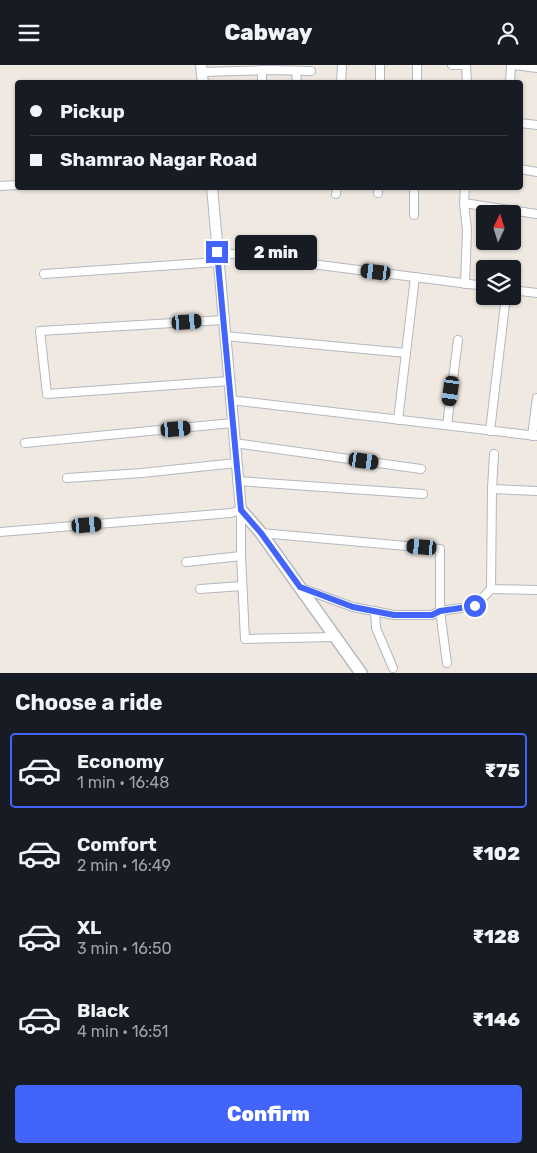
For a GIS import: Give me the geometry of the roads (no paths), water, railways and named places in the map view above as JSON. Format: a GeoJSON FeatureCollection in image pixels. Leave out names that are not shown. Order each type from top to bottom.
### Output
{"type":"FeatureCollection","features":[{"type":"Feature","properties":{"kind":"main road"},"geometry":{"type":"LineString","coordinates":[[241,510],[261,533],[361,673]]}},
{"type":"Feature","properties":{"kind":"street"},"geometry":{"type":"LineString","coordinates":[[341,80],[342,65]]}},
{"type":"Feature","properties":{"kind":"street"},"geometry":{"type":"LineString","coordinates":[[380,65],[380,80]]}},
{"type":"Feature","properties":{"kind":"street"},"geometry":{"type":"LineString","coordinates":[[417,65],[417,80]]}},
{"type":"Feature","properties":{"kind":"street"},"geometry":{"type":"LineString","coordinates":[[452,65],[466,65],[467,80]]}},
{"type":"Feature","properties":{"kind":"street"},"geometry":{"type":"LineString","coordinates":[[510,80],[513,65],[537,68]]}},
{"type":"Feature","properties":{"kind":"street"},"geometry":{"type":"LineString","coordinates":[[202,68],[311,71]]}},
{"type":"Feature","properties":{"kind":"street"},"geometry":{"type":"LineString","coordinates":[[262,70],[262,80]]}},
{"type":"Feature","properties":{"kind":"street"},"geometry":{"type":"LineString","coordinates":[[296,71],[297,80]]}},
{"type":"Feature","properties":{"kind":"street"},"geometry":{"type":"LineString","coordinates":[[523,123],[537,125]]}},
{"type":"Feature","properties":{"kind":"street"},"geometry":{"type":"LineString","coordinates":[[523,170],[537,172]]}},
{"type":"Feature","properties":{"kind":"street"},"geometry":{"type":"LineString","coordinates":[[0,186],[15,185]]}},
{"type":"Feature","properties":{"kind":"street"},"geometry":{"type":"LineString","coordinates":[[212,190],[241,510],[245,639],[335,637]]}},
{"type":"Feature","properties":{"kind":"street"},"geometry":{"type":"LineString","coordinates":[[414,190],[414,215]]}},
{"type":"Feature","properties":{"kind":"street"},"geometry":{"type":"LineString","coordinates":[[465,190],[464,203],[467,230],[465,284]]}},
{"type":"Feature","properties":{"kind":"street"},"geometry":{"type":"LineString","coordinates":[[464,203],[537,214]]}},
{"type":"Feature","properties":{"kind":"street"},"geometry":{"type":"LineString","coordinates":[[44,274],[218,257],[476,285]]}},
{"type":"Feature","properties":{"kind":"street"},"geometry":{"type":"LineString","coordinates":[[398,420],[415,277]]}},
{"type":"Feature","properties":{"kind":"street"},"geometry":{"type":"LineString","coordinates":[[521,291],[537,293]]}},
{"type":"Feature","properties":{"kind":"street"},"geometry":{"type":"LineString","coordinates":[[490,431],[505,305]]}},
{"type":"Feature","properties":{"kind":"street"},"geometry":{"type":"LineString","coordinates":[[223,320],[40,331],[47,394],[228,381]]}},
{"type":"Feature","properties":{"kind":"street"},"geometry":{"type":"LineString","coordinates":[[225,336],[406,353]]}},
{"type":"Feature","properties":{"kind":"street"},"geometry":{"type":"LineString","coordinates":[[446,425],[458,340]]}},
{"type":"Feature","properties":{"kind":"street"},"geometry":{"type":"LineString","coordinates":[[230,400],[534,436],[537,397]]}},
{"type":"Feature","properties":{"kind":"street"},"geometry":{"type":"LineString","coordinates":[[25,443],[232,423]]}},
{"type":"Feature","properties":{"kind":"street"},"geometry":{"type":"LineString","coordinates":[[234,443],[420,469]]}},
{"type":"Feature","properties":{"kind":"street"},"geometry":{"type":"LineString","coordinates":[[300,587],[353,607],[394,615],[432,615],[440,611],[475,606],[491,589],[494,454]]}},
{"type":"Feature","properties":{"kind":"street"},"geometry":{"type":"LineString","coordinates":[[67,478],[142,473],[236,463]]}},
{"type":"Feature","properties":{"kind":"street"},"geometry":{"type":"LineString","coordinates":[[237,481],[423,494]]}},
{"type":"Feature","properties":{"kind":"street"},"geometry":{"type":"LineString","coordinates":[[492,489],[537,491]]}},
{"type":"Feature","properties":{"kind":"street"},"geometry":{"type":"LineString","coordinates":[[0,532],[231,513],[241,510]]}},
{"type":"Feature","properties":{"kind":"street"},"geometry":{"type":"LineString","coordinates":[[261,533],[440,549],[440,611],[447,663]]}},
{"type":"Feature","properties":{"kind":"street"},"geometry":{"type":"LineString","coordinates":[[186,562],[241,556]]}},
{"type":"Feature","properties":{"kind":"street"},"geometry":{"type":"LineString","coordinates":[[200,589],[242,586]]}},
{"type":"Feature","properties":{"kind":"street"},"geometry":{"type":"LineString","coordinates":[[491,589],[537,590]]}},
{"type":"Feature","properties":{"kind":"street"},"geometry":{"type":"LineString","coordinates":[[375,611],[376,627],[393,668]]}}]}
